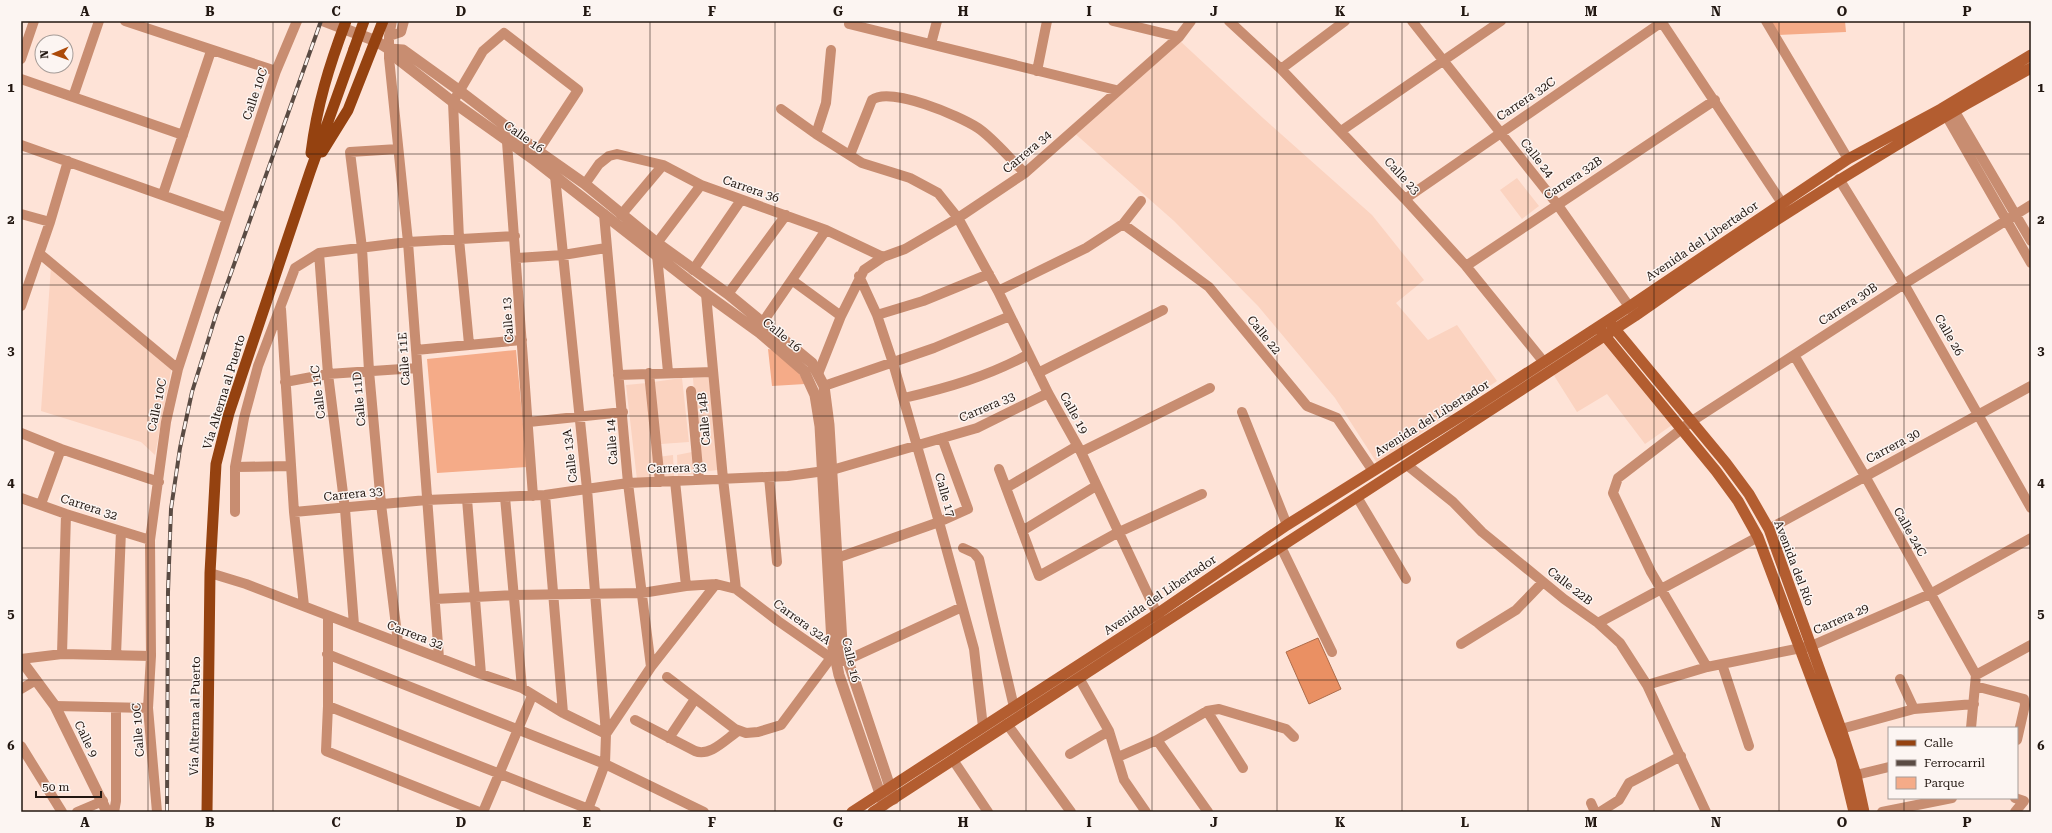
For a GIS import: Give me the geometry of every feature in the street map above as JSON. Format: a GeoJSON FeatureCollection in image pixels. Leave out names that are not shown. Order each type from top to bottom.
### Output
{"type":"FeatureCollection","features":[{"type":"Feature","properties":{"kind":"main road","name":"Vía Alterna al Puerto"},"geometry":{"type":"LineString","coordinates":[[207,812],[210,573],[216,464],[229,413],[310,172],[364,21]]}},
{"type":"Feature","properties":{"kind":"main road"},"geometry":{"type":"LineString","coordinates":[[310,172],[348,110],[383,21]]}},
{"type":"Feature","properties":{"kind":"main road"},"geometry":{"type":"LineString","coordinates":[[310,172],[315,120],[322,90],[344,25]]}},
{"type":"Feature","properties":{"kind":"main road","name":"Avenida del Libertador"},"geometry":{"type":"LineString","coordinates":[[889,802],[1079,678],[1287,525],[1464,414],[1598,326],[1611,324],[1635,316],[1702,269],[2031,55]]}},
{"type":"Feature","properties":{"kind":"main road","name":"Avenida del Libertador"},"geometry":{"type":"LineString","coordinates":[[852,812],[1014,706],[1281,547],[1357,498],[1604,336],[1611,324],[1630,306],[1848,159],[2031,68]]}},
{"type":"Feature","properties":{"kind":"main road","name":"Avenida del Río"},"geometry":{"type":"LineString","coordinates":[[1611,324],[1692,421],[1749,494],[1768,529],[1840,758],[1854,812]]}},
{"type":"Feature","properties":{"kind":"main road","name":"Avenida del Río"},"geometry":{"type":"LineString","coordinates":[[1598,326],[1604,336],[1682,429],[1738,501],[1758,537],[1841,729],[1856,775],[1864,812]]}},
{"type":"Feature","properties":{"kind":"main road"},"geometry":{"type":"LineString","coordinates":[[873,812],[889,802]]}},
{"type":"Feature","properties":{"kind":"street"},"geometry":{"type":"LineString","coordinates":[[21,59],[34,21]]}},
{"type":"Feature","properties":{"kind":"street"},"geometry":{"type":"LineString","coordinates":[[73,97],[99,21]]}},
{"type":"Feature","properties":{"kind":"street"},"geometry":{"type":"LineString","coordinates":[[125,21],[276,71]]}},
{"type":"Feature","properties":{"kind":"street","name":"Calle 10C"},"geometry":{"type":"LineString","coordinates":[[157,812],[148,708],[151,656],[150,540],[166,422],[178,369],[227,218],[276,71],[297,21]]}},
{"type":"Feature","properties":{"kind":"street","name":"Calle 16"},"geometry":{"type":"LineString","coordinates":[[324,21],[344,25],[376,41],[389,54],[507,142],[535,155],[585,184],[657,243],[728,294],[812,363],[824,386],[829,425],[827,470],[832,643],[890,787],[889,802]]}},
{"type":"Feature","properties":{"kind":"street","name":"Calle 11E"},"geometry":{"type":"LineString","coordinates":[[392,21],[389,36],[389,54],[408,242],[439,658]]}},
{"type":"Feature","properties":{"kind":"street"},"geometry":{"type":"LineString","coordinates":[[389,36],[399,34],[404,21]]}},
{"type":"Feature","properties":{"kind":"street"},"geometry":{"type":"LineString","coordinates":[[931,44],[937,21]]}},
{"type":"Feature","properties":{"kind":"street"},"geometry":{"type":"LineString","coordinates":[[1037,71],[1047,21]]}},
{"type":"Feature","properties":{"kind":"street"},"geometry":{"type":"LineString","coordinates":[[1113,21],[1179,37]]}},
{"type":"Feature","properties":{"kind":"street","name":"Carrera 34"},"geometry":{"type":"LineString","coordinates":[[860,276],[864,270],[883,257],[905,249],[958,218],[1024,173],[1116,90],[1179,37],[1191,21]]}},
{"type":"Feature","properties":{"kind":"street"},"geometry":{"type":"LineString","coordinates":[[1281,68],[1345,21]]}},
{"type":"Feature","properties":{"kind":"street","name":"Calle 24"},"geometry":{"type":"LineString","coordinates":[[1412,21],[1557,204],[1630,306],[1635,316]]}},
{"type":"Feature","properties":{"kind":"street"},"geometry":{"type":"LineString","coordinates":[[1341,131],[1501,21]]}},
{"type":"Feature","properties":{"kind":"street"},"geometry":{"type":"LineString","coordinates":[[1766,21],[1848,159]]}},
{"type":"Feature","properties":{"kind":"street","name":"Calle 23"},"geometry":{"type":"LineString","coordinates":[[1233,22],[1281,68],[1405,199],[1466,266],[1543,361]]}},
{"type":"Feature","properties":{"kind":"street"},"geometry":{"type":"LineString","coordinates":[[1662,22],[1783,202],[1788,213]]}},
{"type":"Feature","properties":{"kind":"street","name":"Carrera 32C"},"geometry":{"type":"LineString","coordinates":[[1405,199],[1662,22]]}},
{"type":"Feature","properties":{"kind":"street"},"geometry":{"type":"LineString","coordinates":[[850,23],[1116,90]]}},
{"type":"Feature","properties":{"kind":"street"},"geometry":{"type":"LineString","coordinates":[[469,344],[459,239],[454,102],[483,51],[504,32],[578,90],[535,155]]}},
{"type":"Feature","properties":{"kind":"street","name":"Calle 16"},"geometry":{"type":"LineString","coordinates":[[389,54],[403,50],[460,90],[535,155],[555,176],[706,294],[760,333],[804,371],[815,395],[827,470],[837,558],[842,643],[838,660],[839,675],[880,794],[889,802]]}},
{"type":"Feature","properties":{"kind":"street"},"geometry":{"type":"LineString","coordinates":[[816,134],[826,103],[831,50]]}},
{"type":"Feature","properties":{"kind":"street"},"geometry":{"type":"LineString","coordinates":[[163,194],[212,51]]}},
{"type":"Feature","properties":{"kind":"street"},"geometry":{"type":"LineString","coordinates":[[21,79],[183,135]]}},
{"type":"Feature","properties":{"kind":"street"},"geometry":{"type":"LineString","coordinates":[[850,155],[872,100],[880,96],[910,98],[978,128],[1024,173]]}},
{"type":"Feature","properties":{"kind":"street","name":"Carrera 32B"},"geometry":{"type":"LineString","coordinates":[[1466,266],[1715,100]]}},
{"type":"Feature","properties":{"kind":"street","name":"Calle 19"},"geometry":{"type":"LineString","coordinates":[[781,109],[816,134],[862,163],[910,178],[938,193],[958,218],[998,291],[1048,393],[1079,449],[1159,619]]}},
{"type":"Feature","properties":{"kind":"street"},"geometry":{"type":"LineString","coordinates":[[1948,110],[2031,241]]}},
{"type":"Feature","properties":{"kind":"street"},"geometry":{"type":"LineString","coordinates":[[1948,110],[2006,220],[2031,263]]}},
{"type":"Feature","properties":{"kind":"street","name":"Calle 13"},"geometry":{"type":"LineString","coordinates":[[507,142],[517,258],[533,496]]}},
{"type":"Feature","properties":{"kind":"street"},"geometry":{"type":"LineString","coordinates":[[21,145],[163,194],[227,218]]}},
{"type":"Feature","properties":{"kind":"street","name":"Calle 11D"},"geometry":{"type":"LineString","coordinates":[[398,149],[350,152],[362,248],[369,371],[381,504],[398,642]]}},
{"type":"Feature","properties":{"kind":"street","name":"Carrera 36"},"geometry":{"type":"LineString","coordinates":[[585,184],[599,164],[609,156],[617,154],[663,165],[701,185],[826,230],[883,257]]}},
{"type":"Feature","properties":{"kind":"street"},"geometry":{"type":"LineString","coordinates":[[21,306],[40,254],[68,161]]}},
{"type":"Feature","properties":{"kind":"street"},"geometry":{"type":"LineString","coordinates":[[621,215],[663,165]]}},
{"type":"Feature","properties":{"kind":"street","name":"Calle 13A"},"geometry":{"type":"LineString","coordinates":[[555,176],[564,255],[578,417],[587,489],[606,734],[605,764],[591,811]]}},
{"type":"Feature","properties":{"kind":"street","name":"Calle 26"},"geometry":{"type":"LineString","coordinates":[[1839,180],[1904,284],[2031,508]]}},
{"type":"Feature","properties":{"kind":"street"},"geometry":{"type":"LineString","coordinates":[[657,243],[701,185]]}},
{"type":"Feature","properties":{"kind":"street"},"geometry":{"type":"LineString","coordinates":[[693,270],[740,200]]}},
{"type":"Feature","properties":{"kind":"street"},"geometry":{"type":"LineString","coordinates":[[998,291],[1086,248],[1123,224],[1141,201]]}},
{"type":"Feature","properties":{"kind":"street","name":"Carrera 30B"},"geometry":{"type":"LineString","coordinates":[[1707,667],[1661,591],[1613,493],[1618,478],[1692,421],[1904,284],[2031,205]]}},
{"type":"Feature","properties":{"kind":"street"},"geometry":{"type":"LineString","coordinates":[[21,214],[50,222]]}},
{"type":"Feature","properties":{"kind":"street","name":"Calle 14"},"geometry":{"type":"LineString","coordinates":[[604,214],[618,375],[623,412],[628,483],[652,667]]}},
{"type":"Feature","properties":{"kind":"street"},"geometry":{"type":"LineString","coordinates":[[728,294],[786,215]]}},
{"type":"Feature","properties":{"kind":"street","name":"Calle 22"},"geometry":{"type":"LineString","coordinates":[[1123,224],[1209,287],[1307,406],[1337,418],[1373,471]]}},
{"type":"Feature","properties":{"kind":"street"},"geometry":{"type":"LineString","coordinates":[[763,322],[793,281],[826,230]]}},
{"type":"Feature","properties":{"kind":"street"},"geometry":{"type":"LineString","coordinates":[[236,512],[235,467],[244,418],[258,366],[295,268],[319,253],[408,242],[515,236]]}},
{"type":"Feature","properties":{"kind":"street"},"geometry":{"type":"LineString","coordinates":[[517,258],[564,255],[606,248]]}},
{"type":"Feature","properties":{"kind":"street","name":"Calle 11C"},"geometry":{"type":"LineString","coordinates":[[319,253],[328,374],[346,509],[354,625]]}},
{"type":"Feature","properties":{"kind":"street"},"geometry":{"type":"LineString","coordinates":[[40,254],[178,369]]}},
{"type":"Feature","properties":{"kind":"street"},"geometry":{"type":"LineString","coordinates":[[657,255],[668,372]]}},
{"type":"Feature","properties":{"kind":"street"},"geometry":{"type":"LineString","coordinates":[[877,315],[923,301],[989,274]]}},
{"type":"Feature","properties":{"kind":"street"},"geometry":{"type":"LineString","coordinates":[[818,374],[841,316],[860,276]]}},
{"type":"Feature","properties":{"kind":"street","name":"Calle 17"},"geometry":{"type":"LineString","coordinates":[[860,276],[877,315],[893,362],[974,649],[983,727]]}},
{"type":"Feature","properties":{"kind":"street"},"geometry":{"type":"LineString","coordinates":[[793,281],[841,316]]}},
{"type":"Feature","properties":{"kind":"street","name":"Calle 14B"},"geometry":{"type":"LineString","coordinates":[[706,294],[723,479],[736,589]]}},
{"type":"Feature","properties":{"kind":"street"},"geometry":{"type":"LineString","coordinates":[[281,305],[294,512],[304,606]]}},
{"type":"Feature","properties":{"kind":"street"},"geometry":{"type":"LineString","coordinates":[[1038,372],[1163,310]]}},
{"type":"Feature","properties":{"kind":"street"},"geometry":{"type":"LineString","coordinates":[[824,386],[934,348],[1010,316]]}},
{"type":"Feature","properties":{"kind":"street"},"geometry":{"type":"LineString","coordinates":[[416,350],[522,340]]}},
{"type":"Feature","properties":{"kind":"street"},"geometry":{"type":"LineString","coordinates":[[904,398],[945,389],[1004,368],[1029,354]]}},
{"type":"Feature","properties":{"kind":"street","name":"Calle 24C"},"geometry":{"type":"LineString","coordinates":[[1794,355],[1865,476],[1976,675]]}},
{"type":"Feature","properties":{"kind":"street"},"geometry":{"type":"LineString","coordinates":[[285,382],[328,374],[417,368]]}},
{"type":"Feature","properties":{"kind":"street"},"geometry":{"type":"LineString","coordinates":[[618,375],[668,372],[713,372]]}},
{"type":"Feature","properties":{"kind":"street"},"geometry":{"type":"LineString","coordinates":[[649,373],[660,482]]}},
{"type":"Feature","properties":{"kind":"street","name":"Carrera 30"},"geometry":{"type":"LineString","coordinates":[[1768,529],[2031,386]]}},
{"type":"Feature","properties":{"kind":"street"},"geometry":{"type":"LineString","coordinates":[[1006,488],[1079,449],[1164,412],[1210,388]]}},
{"type":"Feature","properties":{"kind":"street"},"geometry":{"type":"LineString","coordinates":[[691,391],[699,480]]}},
{"type":"Feature","properties":{"kind":"street","name":"Carrera 33"},"geometry":{"type":"LineString","coordinates":[[294,512],[346,509],[427,500],[545,495],[628,483],[788,476],[827,470],[977,428],[1048,393]]}},
{"type":"Feature","properties":{"kind":"street"},"geometry":{"type":"LineString","coordinates":[[529,422],[623,412]]}},
{"type":"Feature","properties":{"kind":"street"},"geometry":{"type":"LineString","coordinates":[[1242,412],[1287,525]]}},
{"type":"Feature","properties":{"kind":"street"},"geometry":{"type":"LineString","coordinates":[[21,433],[61,449],[158,482]]}},
{"type":"Feature","properties":{"kind":"street"},"geometry":{"type":"LineString","coordinates":[[837,558],[939,522],[968,509],[942,438]]}},
{"type":"Feature","properties":{"kind":"street"},"geometry":{"type":"LineString","coordinates":[[41,504],[61,449]]}},
{"type":"Feature","properties":{"kind":"street","name":"Calle 22B"},"geometry":{"type":"LineString","coordinates":[[1407,465],[1453,502],[1482,532],[1564,599],[1598,623],[1620,643],[1647,685],[1706,812]]}},
{"type":"Feature","properties":{"kind":"street"},"geometry":{"type":"LineString","coordinates":[[235,467],[291,466]]}},
{"type":"Feature","properties":{"kind":"street"},"geometry":{"type":"LineString","coordinates":[[999,469],[1039,576],[1118,533],[1202,494]]}},
{"type":"Feature","properties":{"kind":"street"},"geometry":{"type":"LineString","coordinates":[[769,477],[777,562]]}},
{"type":"Feature","properties":{"kind":"street"},"geometry":{"type":"LineString","coordinates":[[675,481],[686,586]]}},
{"type":"Feature","properties":{"kind":"street"},"geometry":{"type":"LineString","coordinates":[[1022,531],[1096,486]]}},
{"type":"Feature","properties":{"kind":"street"},"geometry":{"type":"LineString","coordinates":[[545,495],[563,713]]}},
{"type":"Feature","properties":{"kind":"street"},"geometry":{"type":"LineString","coordinates":[[505,497],[522,688]]}},
{"type":"Feature","properties":{"kind":"street","name":"Carrera 32"},"geometry":{"type":"LineString","coordinates":[[21,498],[66,514],[150,540]]}},
{"type":"Feature","properties":{"kind":"street"},"geometry":{"type":"LineString","coordinates":[[1357,498],[1406,580]]}},
{"type":"Feature","properties":{"kind":"street"},"geometry":{"type":"LineString","coordinates":[[467,499],[481,674]]}},
{"type":"Feature","properties":{"kind":"street"},"geometry":{"type":"LineString","coordinates":[[62,654],[66,514]]}},
{"type":"Feature","properties":{"kind":"street"},"geometry":{"type":"LineString","coordinates":[[116,655],[121,531]]}},
{"type":"Feature","properties":{"kind":"street"},"geometry":{"type":"LineString","coordinates":[[1598,623],[1661,591],[1758,537]]}},
{"type":"Feature","properties":{"kind":"street","name":"Carrera 29"},"geometry":{"type":"LineString","coordinates":[[1647,685],[1707,667],[1806,647],[1930,594],[2031,538]]}},
{"type":"Feature","properties":{"kind":"street"},"geometry":{"type":"LineString","coordinates":[[1281,547],[1332,652]]}},
{"type":"Feature","properties":{"kind":"street"},"geometry":{"type":"LineString","coordinates":[[963,548],[974,553],[979,559],[1014,706]]}},
{"type":"Feature","properties":{"kind":"street","name":"Carrera 32"},"geometry":{"type":"LineString","coordinates":[[210,573],[246,584],[481,674],[522,688],[532,696],[563,713],[606,734]]}},
{"type":"Feature","properties":{"kind":"street"},"geometry":{"type":"LineString","coordinates":[[1461,644],[1516,610],[1543,582]]}},
{"type":"Feature","properties":{"kind":"street"},"geometry":{"type":"LineString","coordinates":[[606,734],[652,667],[716,584]]}},
{"type":"Feature","properties":{"kind":"street","name":"Carrera 32A"},"geometry":{"type":"LineString","coordinates":[[435,599],[514,595],[642,593],[686,586],[716,584],[736,589],[838,660]]}},
{"type":"Feature","properties":{"kind":"street"},"geometry":{"type":"LineString","coordinates":[[667,677],[738,731],[746,733],[764,731],[781,725],[838,660],[962,607]]}},
{"type":"Feature","properties":{"kind":"street"},"geometry":{"type":"LineString","coordinates":[[328,616],[328,706],[325,747],[328,754],[479,812]]}},
{"type":"Feature","properties":{"kind":"street"},"geometry":{"type":"LineString","coordinates":[[1971,727],[1976,675],[2031,645]]}},
{"type":"Feature","properties":{"kind":"street"},"geometry":{"type":"LineString","coordinates":[[21,659],[62,654],[151,656]]}},
{"type":"Feature","properties":{"kind":"street"},"geometry":{"type":"LineString","coordinates":[[327,654],[605,764],[704,812]]}},
{"type":"Feature","properties":{"kind":"street","name":"Calle 9"},"geometry":{"type":"LineString","coordinates":[[21,659],[55,706],[103,801],[107,812]]}},
{"type":"Feature","properties":{"kind":"street"},"geometry":{"type":"LineString","coordinates":[[1722,664],[1749,746]]}},
{"type":"Feature","properties":{"kind":"street"},"geometry":{"type":"LineString","coordinates":[[1079,678],[1109,731],[1124,780],[1146,812]]}},
{"type":"Feature","properties":{"kind":"street"},"geometry":{"type":"LineString","coordinates":[[1900,679],[1914,709]]}},
{"type":"Feature","properties":{"kind":"street"},"geometry":{"type":"LineString","coordinates":[[21,689],[36,680]]}},
{"type":"Feature","properties":{"kind":"street"},"geometry":{"type":"LineString","coordinates":[[1975,686],[2024,699],[2025,705],[2018,736]]}},
{"type":"Feature","properties":{"kind":"street"},"geometry":{"type":"LineString","coordinates":[[483,812],[532,696]]}},
{"type":"Feature","properties":{"kind":"street"},"geometry":{"type":"LineString","coordinates":[[669,738],[695,699]]}},
{"type":"Feature","properties":{"kind":"street"},"geometry":{"type":"LineString","coordinates":[[1841,729],[1914,709],[1974,704]]}},
{"type":"Feature","properties":{"kind":"street"},"geometry":{"type":"LineString","coordinates":[[55,706],[148,708]]}},
{"type":"Feature","properties":{"kind":"street"},"geometry":{"type":"LineString","coordinates":[[328,706],[591,811]]}},
{"type":"Feature","properties":{"kind":"street","name":"Calle 10C"},"geometry":{"type":"LineString","coordinates":[[114,812],[116,801],[116,708]]}},
{"type":"Feature","properties":{"kind":"street"},"geometry":{"type":"LineString","coordinates":[[1118,757],[1157,740],[1207,711],[1220,709],[1286,729],[1294,737]]}},
{"type":"Feature","properties":{"kind":"street"},"geometry":{"type":"LineString","coordinates":[[1207,711],[1243,768]]}},
{"type":"Feature","properties":{"kind":"street"},"geometry":{"type":"LineString","coordinates":[[635,720],[702,753],[710,751],[738,731]]}},
{"type":"Feature","properties":{"kind":"street"},"geometry":{"type":"LineString","coordinates":[[1007,724],[1070,812]]}},
{"type":"Feature","properties":{"kind":"street"},"geometry":{"type":"LineString","coordinates":[[1070,754],[1109,731]]}},
{"type":"Feature","properties":{"kind":"street"},"geometry":{"type":"LineString","coordinates":[[1157,740],[1208,812]]}},
{"type":"Feature","properties":{"kind":"street"},"geometry":{"type":"LineString","coordinates":[[21,746],[62,812]]}},
{"type":"Feature","properties":{"kind":"street"},"geometry":{"type":"LineString","coordinates":[[1600,812],[1619,800],[1629,783],[1681,756]]}},
{"type":"Feature","properties":{"kind":"street"},"geometry":{"type":"LineString","coordinates":[[953,760],[988,812]]}},
{"type":"Feature","properties":{"kind":"street"},"geometry":{"type":"LineString","coordinates":[[1856,775],[1888,767]]}},
{"type":"Feature","properties":{"kind":"street"},"geometry":{"type":"LineString","coordinates":[[1882,812],[1947,799]]}},
{"type":"Feature","properties":{"kind":"street"},"geometry":{"type":"LineString","coordinates":[[2015,812],[2020,800]]}},
{"type":"Feature","properties":{"kind":"street"},"geometry":{"type":"LineString","coordinates":[[77,812],[103,801]]}},
{"type":"Feature","properties":{"kind":"shaded area"},"geometry":{"type":"Polygon","coordinates":[[[1179,40],[1263,118],[1372,215],[1424,280],[1396,303],[1428,340],[1457,325],[1497,381],[1377,463],[1335,398],[1258,306],[1174,221],[1072,131],[1179,40]]]}},
{"type":"Feature","properties":{"kind":"shaded area"},"geometry":{"type":"Polygon","coordinates":[[[1517,178],[1539,206],[1522,219],[1500,190],[1517,178]]]}},
{"type":"Feature","properties":{"kind":"shaded area"},"geometry":{"type":"Polygon","coordinates":[[[51,266],[172,366],[155,455],[141,442],[41,411],[51,266]]]}},
{"type":"Feature","properties":{"kind":"shaded area"},"geometry":{"type":"Polygon","coordinates":[[[1602,341],[1672,425],[1645,444],[1607,394],[1577,412],[1553,374],[1602,341]]]}},
{"type":"Feature","properties":{"kind":"shaded area"},"geometry":{"type":"Polygon","coordinates":[[[709,377],[718,470],[700,472],[693,378],[709,377]]]}},
{"type":"Feature","properties":{"kind":"shaded area"},"geometry":{"type":"Polygon","coordinates":[[[682,378],[689,442],[661,444],[653,382],[682,378]]]}},
{"type":"Feature","properties":{"kind":"shaded area"},"geometry":{"type":"Polygon","coordinates":[[[647,383],[658,479],[637,480],[626,385],[647,383]]]}},
{"type":"Feature","properties":{"kind":"shaded area"},"geometry":{"type":"Polygon","coordinates":[[[692,452],[694,474],[678,476],[677,455],[692,452]]]}},
{"type":"Feature","properties":{"kind":"shaded area"},"geometry":{"type":"Polygon","coordinates":[[[673,455],[674,476],[662,477],[658,457],[673,455]]]}},
{"type":"Feature","properties":{"kind":"shaded area"},"geometry":{"type":"Polygon","coordinates":[[[1318,638],[1341,689],[1309,704],[1286,652],[1318,638]]]}},
{"type":"Feature","properties":{"kind":"green space"},"geometry":{"type":"Polygon","coordinates":[[[1770,21],[1845,21],[1846,32],[1778,35],[1770,21]]]}},
{"type":"Feature","properties":{"kind":"green space"},"geometry":{"type":"Polygon","coordinates":[[[768,349],[774,350],[785,357],[795,367],[805,384],[772,386],[768,349]]]}},
{"type":"Feature","properties":{"kind":"green space"},"geometry":{"type":"Polygon","coordinates":[[[516,350],[527,467],[437,473],[427,359],[516,350]]]}},
{"type":"Feature","properties":{"kind":"railway"},"geometry":{"type":"LineString","coordinates":[[167,812],[168,592],[171,509],[180,448],[192,392],[216,315],[321,21]]}}]}
